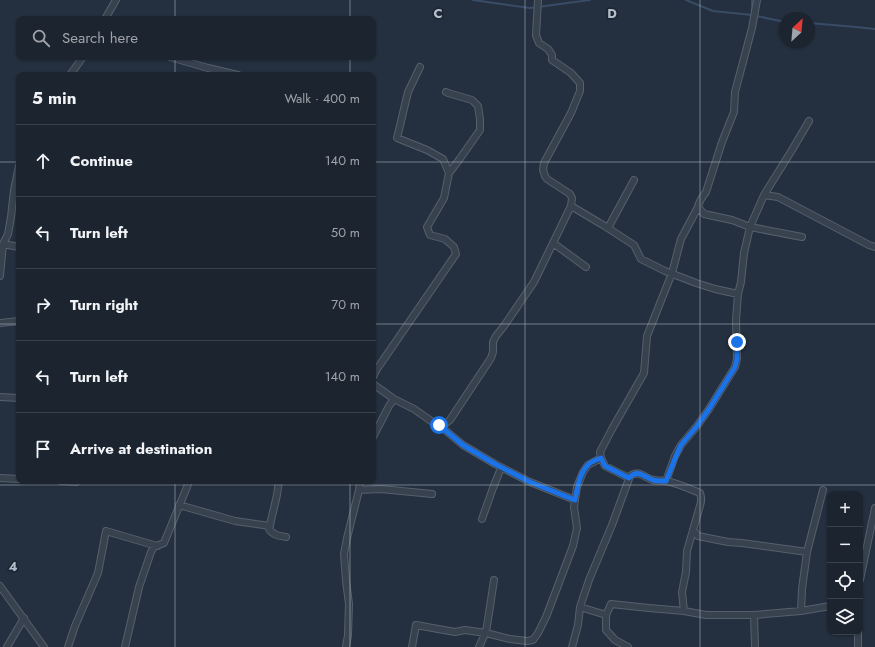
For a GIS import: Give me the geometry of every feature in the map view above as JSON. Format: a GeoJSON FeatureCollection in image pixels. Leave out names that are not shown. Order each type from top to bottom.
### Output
{"type":"FeatureCollection","features":[{"type":"Feature","properties":{"kind":"street"},"geometry":{"type":"LineString","coordinates":[[107,16],[116,0]]}},
{"type":"Feature","properties":{"kind":"street"},"geometry":{"type":"LineString","coordinates":[[439,425],[445,424],[454,415],[491,358],[493,352],[493,342],[496,336],[527,292],[571,206],[572,198],[570,194],[547,179],[543,170],[544,163],[571,113],[580,91],[580,83],[571,73],[552,60],[552,55],[548,49],[539,43],[536,35],[538,0]]}},
{"type":"Feature","properties":{"kind":"street"},"geometry":{"type":"LineString","coordinates":[[629,478],[605,466],[600,452],[644,373],[647,336],[672,273],[681,239],[698,207],[701,198],[706,192],[722,142],[734,112],[735,92],[752,28],[757,0]]}},
{"type":"Feature","properties":{"kind":"street"},"geometry":{"type":"LineString","coordinates":[[72,72],[81,60]]}},
{"type":"Feature","properties":{"kind":"street"},"geometry":{"type":"LineString","coordinates":[[180,60],[225,72]]}},
{"type":"Feature","properties":{"kind":"street"},"geometry":{"type":"LineString","coordinates":[[420,67],[408,92],[397,138],[428,150],[443,159],[450,173]]}},
{"type":"Feature","properties":{"kind":"street"},"geometry":{"type":"LineString","coordinates":[[376,371],[456,254],[454,247],[445,239],[430,235],[427,227],[444,198],[450,173],[480,130],[480,119],[478,106],[472,100],[446,92]]}},
{"type":"Feature","properties":{"kind":"street"},"geometry":{"type":"LineString","coordinates":[[666,481],[681,445],[709,409],[735,367],[737,359],[736,320],[738,294],[741,282],[744,253],[750,227],[764,195],[809,121]]}},
{"type":"Feature","properties":{"kind":"street"},"geometry":{"type":"LineString","coordinates":[[0,276],[3,241],[8,234],[16,180]]}},
{"type":"Feature","properties":{"kind":"street"},"geometry":{"type":"LineString","coordinates":[[608,228],[634,180]]}},
{"type":"Feature","properties":{"kind":"street"},"geometry":{"type":"LineString","coordinates":[[764,195],[778,197],[875,247]]}},
{"type":"Feature","properties":{"kind":"street"},"geometry":{"type":"LineString","coordinates":[[12,206],[16,205]]}},
{"type":"Feature","properties":{"kind":"street"},"geometry":{"type":"LineString","coordinates":[[571,206],[634,245],[641,259],[666,271],[703,285],[738,294]]}},
{"type":"Feature","properties":{"kind":"street"},"geometry":{"type":"LineString","coordinates":[[698,207],[704,214],[732,220],[750,227],[802,237]]}},
{"type":"Feature","properties":{"kind":"street"},"geometry":{"type":"LineString","coordinates":[[3,241],[16,246]]}},
{"type":"Feature","properties":{"kind":"street"},"geometry":{"type":"LineString","coordinates":[[553,243],[586,267]]}},
{"type":"Feature","properties":{"kind":"street"},"geometry":{"type":"LineString","coordinates":[[0,323],[16,321]]}},
{"type":"Feature","properties":{"kind":"street"},"geometry":{"type":"LineString","coordinates":[[376,386],[394,399],[439,425],[463,445],[501,468],[530,482],[575,500]]}},
{"type":"Feature","properties":{"kind":"street"},"geometry":{"type":"LineString","coordinates":[[0,397],[16,398]]}},
{"type":"Feature","properties":{"kind":"street"},"geometry":{"type":"LineString","coordinates":[[376,431],[394,399]]}},
{"type":"Feature","properties":{"kind":"street"},"geometry":{"type":"LineString","coordinates":[[412,647],[416,625],[455,632],[465,630],[510,639],[527,641],[532,640],[538,633],[549,610],[573,546],[578,528],[574,507],[577,487],[583,472],[588,465],[601,458]]}},
{"type":"Feature","properties":{"kind":"street"},"geometry":{"type":"LineString","coordinates":[[482,519],[492,488],[501,468]]}},
{"type":"Feature","properties":{"kind":"street"},"geometry":{"type":"LineString","coordinates":[[572,647],[578,625],[580,607],[589,580],[629,478],[632,474],[636,473],[654,480],[666,481],[700,493],[701,502],[687,551],[686,572],[682,592],[684,611]]}},
{"type":"Feature","properties":{"kind":"street"},"geometry":{"type":"LineString","coordinates":[[0,478],[16,479]]}},
{"type":"Feature","properties":{"kind":"street"},"geometry":{"type":"LineString","coordinates":[[125,647],[139,587],[151,552],[164,542],[188,484]]}},
{"type":"Feature","properties":{"kind":"street"},"geometry":{"type":"LineString","coordinates":[[279,484],[269,529],[272,533],[278,536],[286,537]]}},
{"type":"Feature","properties":{"kind":"street"},"geometry":{"type":"LineString","coordinates":[[346,647],[349,604],[344,554],[360,484]]}},
{"type":"Feature","properties":{"kind":"street"},"geometry":{"type":"LineString","coordinates":[[359,490],[381,489],[432,494]]}},
{"type":"Feature","properties":{"kind":"street"},"geometry":{"type":"LineString","coordinates":[[801,611],[802,589],[807,552],[823,490]]}},
{"type":"Feature","properties":{"kind":"street"},"geometry":{"type":"LineString","coordinates":[[179,505],[235,521],[270,526]]}},
{"type":"Feature","properties":{"kind":"street"},"geometry":{"type":"LineString","coordinates":[[863,566],[875,508]]}},
{"type":"Feature","properties":{"kind":"street"},"geometry":{"type":"LineString","coordinates":[[693,530],[698,536]]}},
{"type":"Feature","properties":{"kind":"street"},"geometry":{"type":"LineString","coordinates":[[68,647],[75,626],[98,573],[106,531],[157,546]]}},
{"type":"Feature","properties":{"kind":"street"},"geometry":{"type":"LineString","coordinates":[[690,540],[698,536],[728,542],[807,552]]}},
{"type":"Feature","properties":{"kind":"street"},"geometry":{"type":"LineString","coordinates":[[479,647],[486,633],[494,580]]}},
{"type":"Feature","properties":{"kind":"street"},"geometry":{"type":"LineString","coordinates":[[0,586],[44,647]]}},
{"type":"Feature","properties":{"kind":"street"},"geometry":{"type":"LineString","coordinates":[[628,647],[615,640],[606,630],[606,615],[611,604],[684,611],[706,615],[754,615],[801,611],[827,607]]}},
{"type":"Feature","properties":{"kind":"street"},"geometry":{"type":"LineString","coordinates":[[580,607],[606,615]]}},
{"type":"Feature","properties":{"kind":"street"},"geometry":{"type":"LineString","coordinates":[[754,615],[755,647]]}},
{"type":"Feature","properties":{"kind":"street"},"geometry":{"type":"LineString","coordinates":[[7,647],[24,618]]}},
{"type":"Feature","properties":{"kind":"street"},"geometry":{"type":"LineString","coordinates":[[858,635],[858,647]]}},
{"type":"Feature","properties":{"kind":"waterway"},"geometry":{"type":"LineString","coordinates":[[473,0],[530,8],[590,0]]}},
{"type":"Feature","properties":{"kind":"waterway"},"geometry":{"type":"LineString","coordinates":[[686,0],[713,11],[752,15],[779,21]]}},
{"type":"Feature","properties":{"kind":"waterway"},"geometry":{"type":"LineString","coordinates":[[752,0],[752,15]]}},
{"type":"Feature","properties":{"kind":"waterway"},"geometry":{"type":"LineString","coordinates":[[815,24],[875,29]]}},
{"type":"Feature","properties":{"kind":"route"},"geometry":{"type":"LineString","coordinates":[[439,425],[463,445],[495,464],[530,482],[575,500],[577,487],[583,472],[588,465],[601,458],[605,466],[629,478],[632,474],[636,473],[654,480],[666,481],[681,445],[709,409],[735,367],[737,359],[737,342]]}}]}
